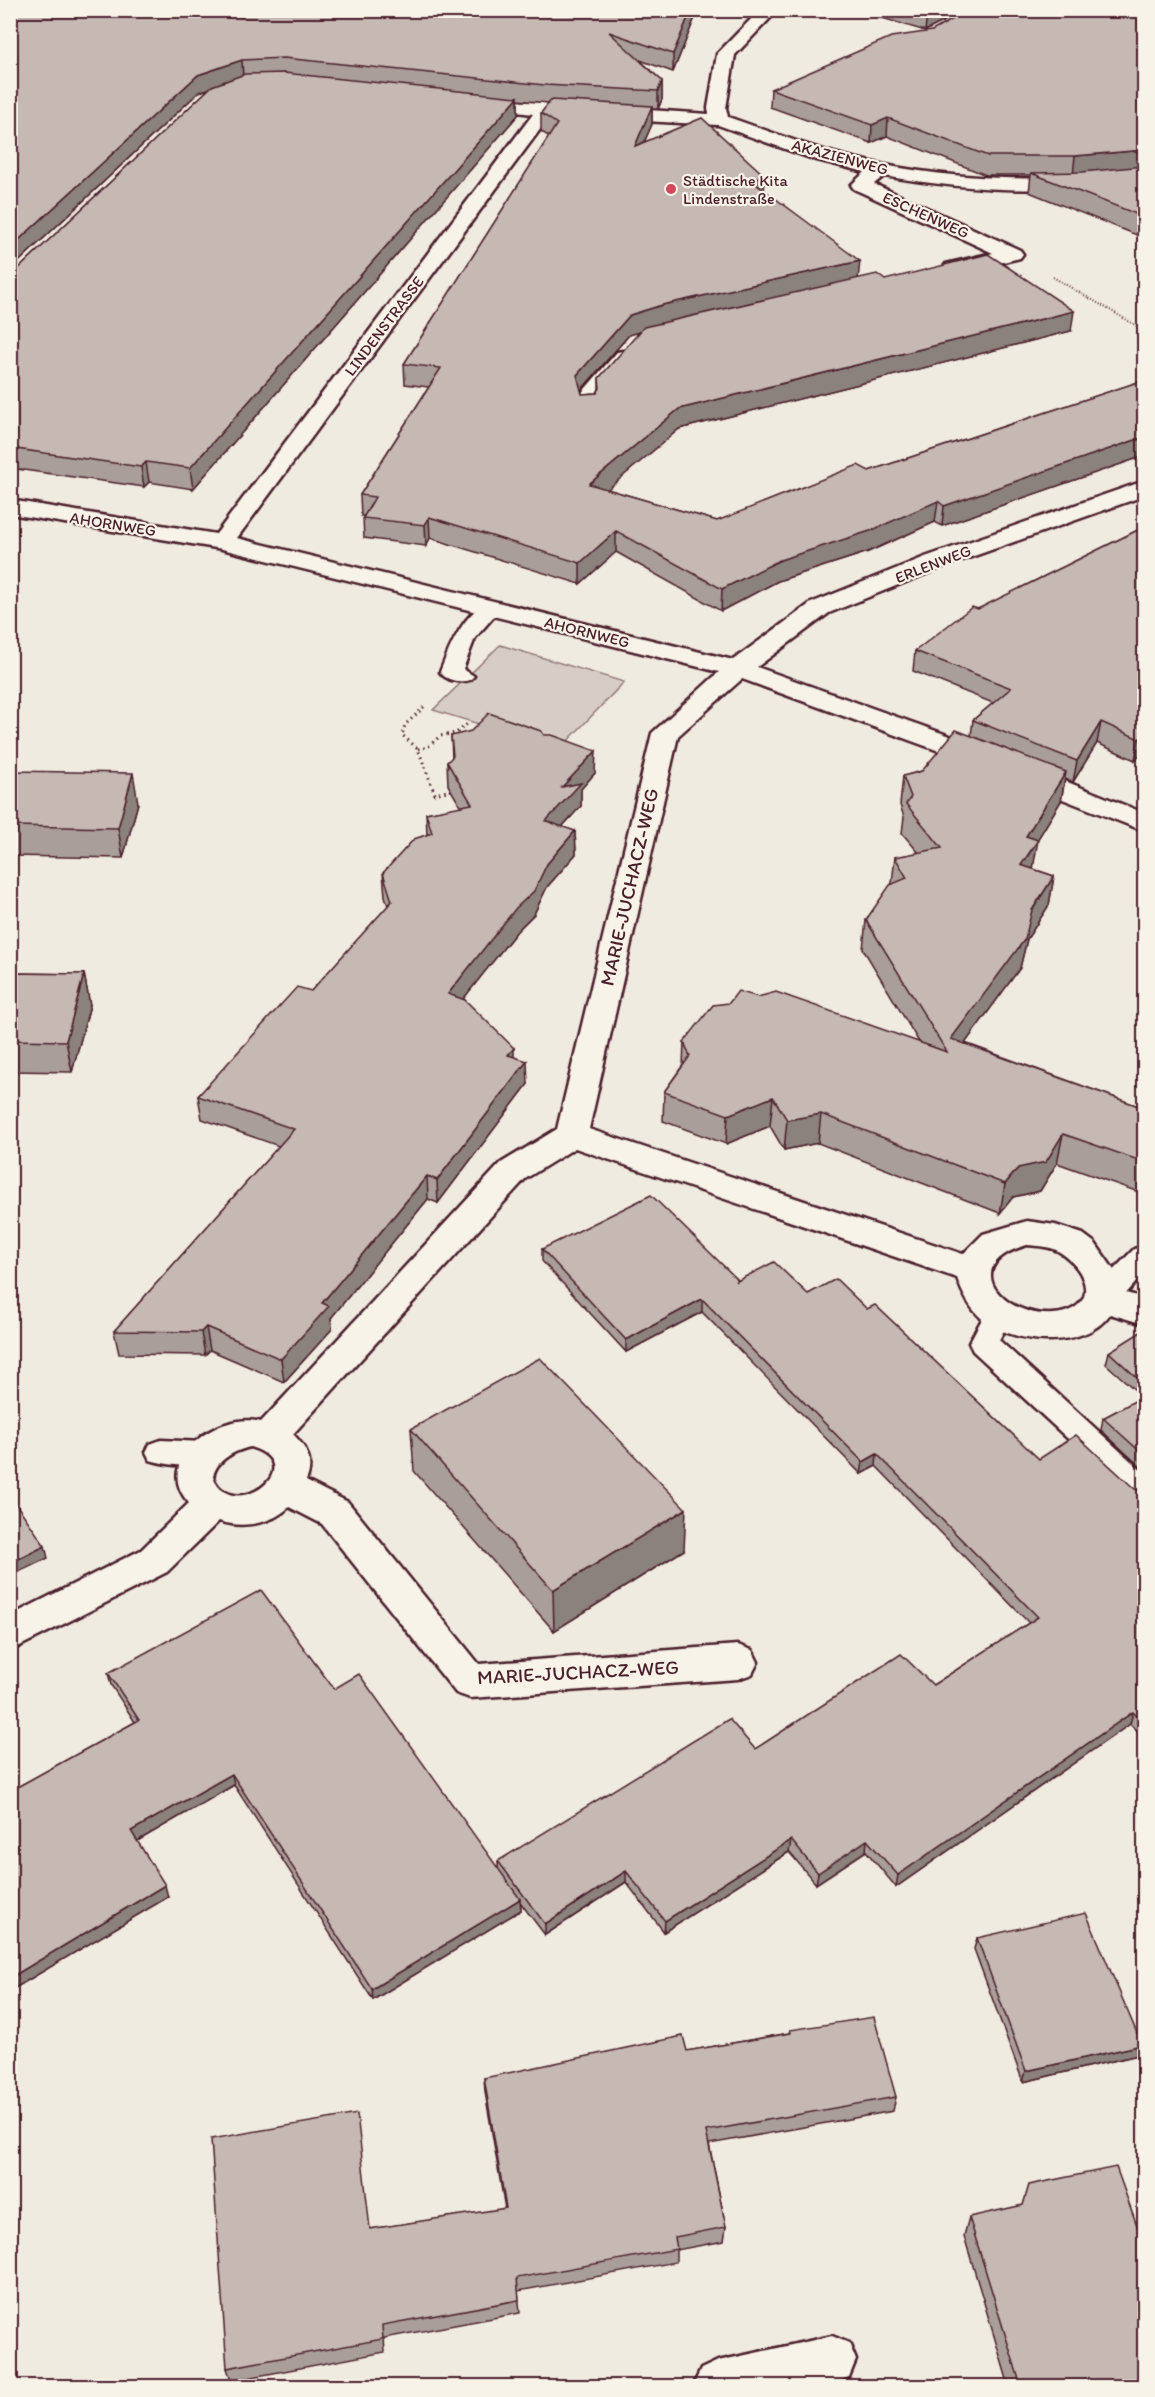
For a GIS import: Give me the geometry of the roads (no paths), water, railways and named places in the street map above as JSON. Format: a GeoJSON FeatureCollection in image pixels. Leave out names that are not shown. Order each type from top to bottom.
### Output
{"type":"FeatureCollection","features":[{"type":"Feature","properties":{"kind":"street"},"geometry":{"type":"LineString","coordinates":[[746,10],[768,12]]}},
{"type":"Feature","properties":{"kind":"street"},"geometry":{"type":"LineString","coordinates":[[720,120],[717,108],[726,54],[768,12]]}},
{"type":"Feature","properties":{"kind":"street","name":"AKAZIENWEG"},"geometry":{"type":"LineString","coordinates":[[453,100],[545,110],[720,120],[813,152],[880,170],[978,182],[1037,185],[1097,184],[1144,176]]}},
{"type":"Feature","properties":{"kind":"street","name":"LINDENSTRASSE"},"geometry":{"type":"LineString","coordinates":[[222,542],[545,110]]}},
{"type":"Feature","properties":{"kind":"street","name":"ESCHENWEG"},"geometry":{"type":"LineString","coordinates":[[880,170],[861,185],[1013,254],[933,272]]}},
{"type":"Feature","properties":{"kind":"street","name":"ERLENWEG"},"geometry":{"type":"LineString","coordinates":[[738,669],[820,608],[934,562],[1144,488]]}},
{"type":"Feature","properties":{"kind":"street","name":"AHORNWEG"},"geometry":{"type":"LineString","coordinates":[[10,507],[222,542],[738,669],[971,753],[1144,823]]}},
{"type":"Feature","properties":{"kind":"street","name":"MARIE-JUCHACZ-WEG"},"geometry":{"type":"LineString","coordinates":[[572,1135],[665,733],[738,669]]}},
{"type":"Feature","properties":{"kind":"street"},"geometry":{"type":"LineString","coordinates":[[269,1437],[513,1171],[572,1135],[972,1270]]}},
{"type":"Feature","properties":{"kind":"street"},"geometry":{"type":"LineString","coordinates":[[1027,1233],[1049,1235],[1077,1247],[1097,1267],[1103,1283],[1102,1299],[1078,1322],[1060,1327],[1038,1328],[998,1315],[984,1301],[974,1286],[972,1270],[978,1256],[990,1244],[1006,1236],[1027,1233]]}},
{"type":"Feature","properties":{"kind":"street"},"geometry":{"type":"LineString","coordinates":[[1102,1299],[1144,1311]]}},
{"type":"Feature","properties":{"kind":"street"},"geometry":{"type":"LineString","coordinates":[[250,1433],[269,1437],[289,1453],[293,1464],[292,1476],[286,1488],[276,1499],[261,1507],[244,1510],[227,1509],[213,1504],[202,1495],[195,1475],[203,1454],[229,1436],[250,1433]]}},
{"type":"Feature","properties":{"kind":"street","name":"MARIE-JUCHACZ-WEG"},"geometry":{"type":"LineString","coordinates":[[286,1488],[335,1513],[470,1681],[738,1662]]}},
{"type":"Feature","properties":{"kind":"street"},"geometry":{"type":"LineString","coordinates":[[10,1635],[154,1562],[213,1504]]}},
{"type":"Feature","properties":{"kind":"street"},"geometry":{"type":"LineString","coordinates":[[718,2386],[832,2360]]}},
{"type":"Feature","properties":{"kind":"lane"},"geometry":{"type":"LineString","coordinates":[[589,408],[588,396],[636,342]]}},
{"type":"Feature","properties":{"kind":"lane"},"geometry":{"type":"LineString","coordinates":[[457,674],[465,636],[491,608]]}},
{"type":"Feature","properties":{"kind":"lane"},"geometry":{"type":"LineString","coordinates":[[1102,1299],[1144,1256]]}},
{"type":"Feature","properties":{"kind":"lane"},"geometry":{"type":"LineString","coordinates":[[998,1315],[983,1343],[1144,1491]]}},
{"type":"Feature","properties":{"kind":"lane"},"geometry":{"type":"LineString","coordinates":[[161,1452],[203,1454]]}},
{"type":"Feature","properties":{"kind":"place","name":"Städtische Kita Lindenstraße"},"geometry":{"type":"Point","coordinates":[671,189]}}]}
